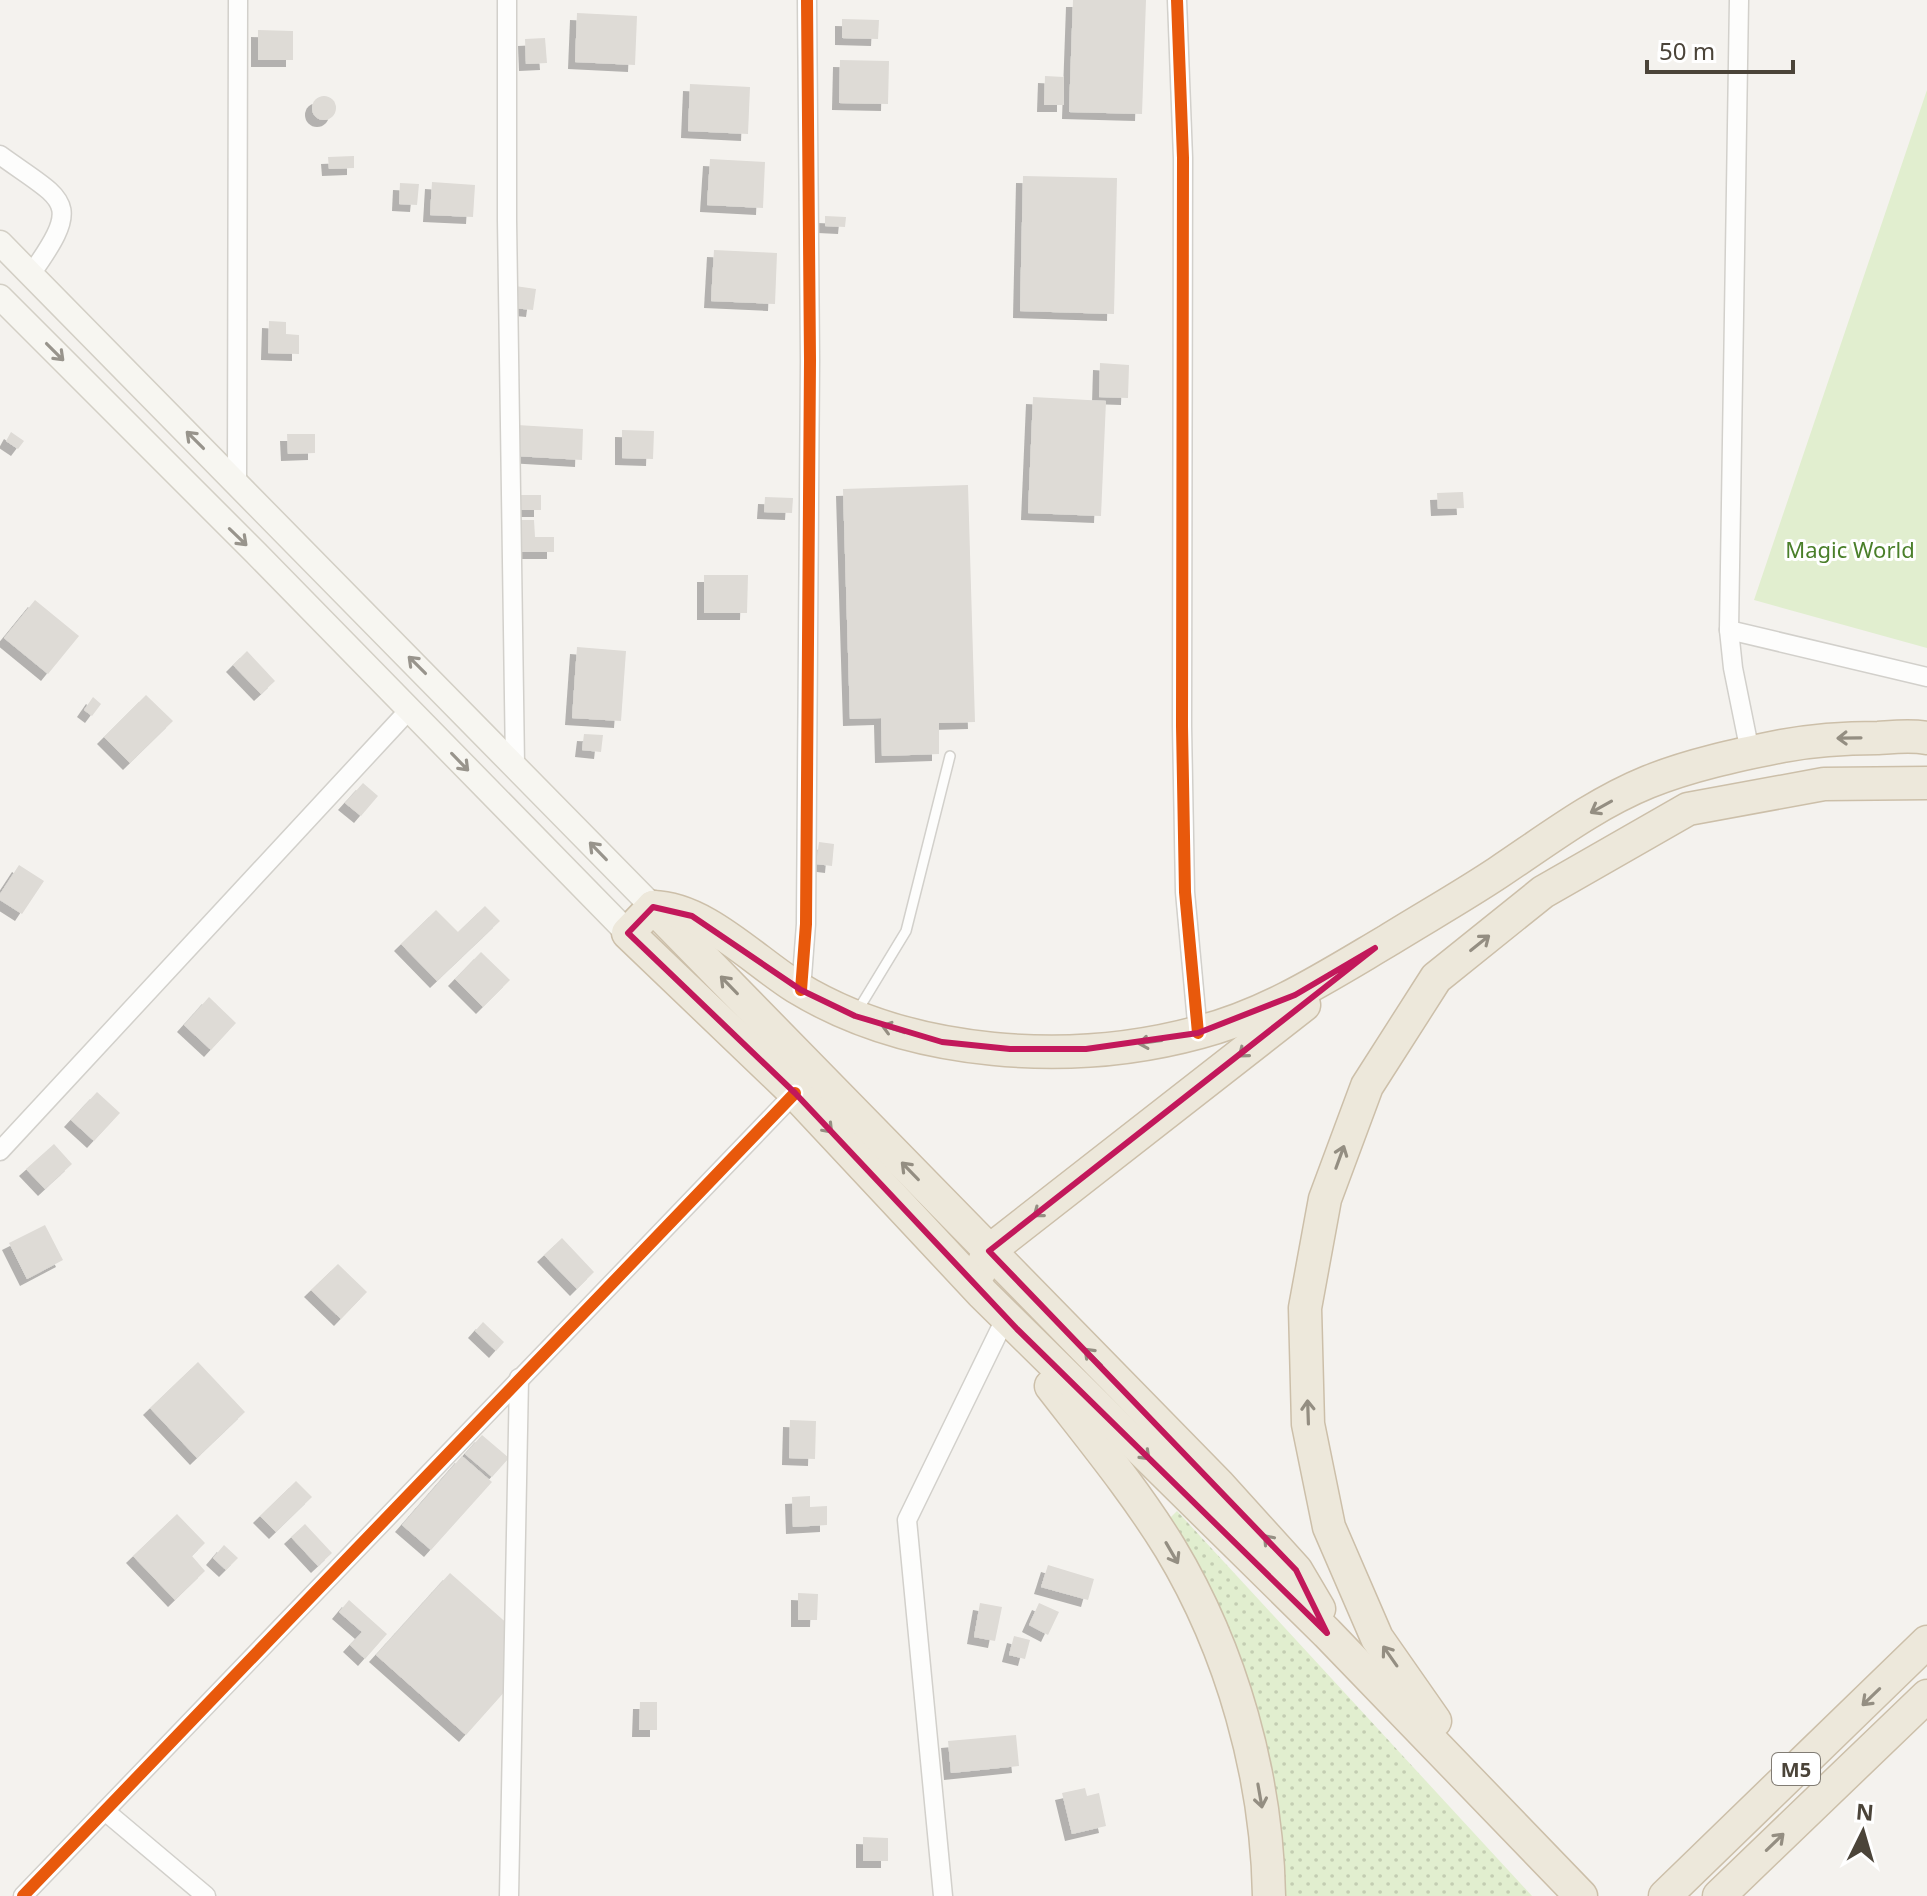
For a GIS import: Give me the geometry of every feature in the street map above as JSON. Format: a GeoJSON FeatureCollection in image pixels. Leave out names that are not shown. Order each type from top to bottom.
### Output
{"type":"FeatureCollection","features":[{"type":"Feature","properties":{"kind":"highway"},"geometry":{"type":"LineString","coordinates":[[1581,1896],[1327,1633],[1011,1323],[795,1093],[628,933],[653,907],[668,907],[692,916],[801,990],[855,1016],[912,1036],[1010,1049],[1086,1049],[1161,1041],[1242,1019],[1295,995],[1497,874],[1562,829],[1647,783],[1750,752],[1818,739],[1927,738]]}},
{"type":"Feature","properties":{"kind":"highway"},"geometry":{"type":"LineString","coordinates":[[1481,1790],[1377,1638],[1329,1527],[1308,1424],[1305,1308],[1325,1199],[1367,1086],[1436,978],[1543,892],[1688,809],[1824,784],[1927,783]]}},
{"type":"Feature","properties":{"kind":"highway"},"geometry":{"type":"LineString","coordinates":[[653,907],[1219,1485],[1284,1557],[1315,1600],[1327,1633]]}},
{"type":"Feature","properties":{"kind":"highway"},"geometry":{"type":"LineString","coordinates":[[982,1293],[979,1272],[989,1251],[1375,948]]}},
{"type":"Feature","properties":{"kind":"highway"},"geometry":{"type":"LineString","coordinates":[[1011,1323],[1031,1359],[1152,1519],[1203,1612],[1230,1677],[1254,1763],[1264,1819],[1269,1896]]}},
{"type":"Feature","properties":{"kind":"highway","name":"M5"},"geometry":{"type":"LineString","coordinates":[[1665,1896],[1927,1642]]}},
{"type":"Feature","properties":{"kind":"highway","name":"M5"},"geometry":{"type":"LineString","coordinates":[[1719,1896],[1927,1696]]}},
{"type":"Feature","properties":{"kind":"main road"},"geometry":{"type":"LineString","coordinates":[[0,243],[653,907]]}},
{"type":"Feature","properties":{"kind":"main road"},"geometry":{"type":"LineString","coordinates":[[0,297],[628,933]]}},
{"type":"Feature","properties":{"kind":"street"},"geometry":{"type":"LineString","coordinates":[[237,483],[238,0]]}},
{"type":"Feature","properties":{"kind":"street"},"geometry":{"type":"LineString","coordinates":[[507,0],[515,765]]}},
{"type":"Feature","properties":{"kind":"street"},"geometry":{"type":"LineString","coordinates":[[801,990],[806,924],[810,401],[807,0]]}},
{"type":"Feature","properties":{"kind":"street"},"geometry":{"type":"LineString","coordinates":[[1177,0],[1183,158],[1185,892],[1198,1033]]}},
{"type":"Feature","properties":{"kind":"street"},"geometry":{"type":"LineString","coordinates":[[1739,0],[1729,630],[1733,668],[1750,752]]}},
{"type":"Feature","properties":{"kind":"street"},"geometry":{"type":"LineString","coordinates":[[0,155],[55,195],[62,208],[60,230],[31,274]]}},
{"type":"Feature","properties":{"kind":"street"},"geometry":{"type":"LineString","coordinates":[[1729,630],[1927,677]]}},
{"type":"Feature","properties":{"kind":"street"},"geometry":{"type":"LineString","coordinates":[[0,1151],[409,710]]}},
{"type":"Feature","properties":{"kind":"street"},"geometry":{"type":"LineString","coordinates":[[23,1896],[795,1093]]}},
{"type":"Feature","properties":{"kind":"street"},"geometry":{"type":"LineString","coordinates":[[943,1896],[907,1520],[1011,1323]]}},
{"type":"Feature","properties":{"kind":"street"},"geometry":{"type":"LineString","coordinates":[[509,1896],[519,1378]]}},
{"type":"Feature","properties":{"kind":"street"},"geometry":{"type":"LineString","coordinates":[[105,1811],[206,1896]]}},
{"type":"Feature","properties":{"kind":"lane"},"geometry":{"type":"LineString","coordinates":[[855,1016],[906,931],[950,756]]}},
{"type":"Feature","properties":{"kind":"highlighted area"},"geometry":{"type":"Polygon","coordinates":[[[653,907],[692,916],[801,990],[855,1016],[942,1042],[1010,1049],[1086,1049],[1198,1033],[1295,995],[1375,948],[989,1251],[1296,1570],[1327,1633],[1017,1329],[795,1093],[628,933],[653,907]]]}},
{"type":"Feature","properties":{"kind":"green space","name":"Magic World"},"geometry":{"type":"Polygon","coordinates":[[[1927,90],[1927,648],[1754,600],[1927,90]]]}},
{"type":"Feature","properties":{"kind":"green space"},"geometry":{"type":"Polygon","coordinates":[[[1177,1511],[1532,1896],[1283,1896],[1262,1744],[1229,1629],[1169,1519],[1177,1511]]]}},
{"type":"Feature","properties":{"kind":"building"},"geometry":{"type":"Polygon","coordinates":[[[1073,0],[1146,0],[1142,114],[1069,112],[1073,0]]]}},
{"type":"Feature","properties":{"kind":"building"},"geometry":{"type":"Polygon","coordinates":[[[577,13],[637,16],[635,65],[575,62],[577,13]]]}},
{"type":"Feature","properties":{"kind":"building"},"geometry":{"type":"Polygon","coordinates":[[[842,19],[879,20],[878,39],[842,38],[842,19]]]}},
{"type":"Feature","properties":{"kind":"building"},"geometry":{"type":"Polygon","coordinates":[[[258,30],[293,31],[293,60],[258,60],[258,30]]]}},
{"type":"Feature","properties":{"kind":"building"},"geometry":{"type":"Polygon","coordinates":[[[545,38],[547,63],[526,64],[525,39],[545,38]]]}},
{"type":"Feature","properties":{"kind":"building"},"geometry":{"type":"Polygon","coordinates":[[[840,60],[889,61],[888,104],[839,103],[840,60]]]}},
{"type":"Feature","properties":{"kind":"building"},"geometry":{"type":"Polygon","coordinates":[[[1045,76],[1064,77],[1064,105],[1044,105],[1045,76]]]}},
{"type":"Feature","properties":{"kind":"building"},"geometry":{"type":"Polygon","coordinates":[[[690,84],[750,87],[748,134],[688,131],[690,84]]]}},
{"type":"Feature","properties":{"kind":"building"},"geometry":{"type":"Polygon","coordinates":[[[324,96],[333,99],[336,108],[333,117],[324,120],[315,117],[312,108],[315,99],[324,96]]]}},
{"type":"Feature","properties":{"kind":"building"},"geometry":{"type":"Polygon","coordinates":[[[354,156],[354,168],[329,169],[328,157],[354,156]]]}},
{"type":"Feature","properties":{"kind":"building"},"geometry":{"type":"Polygon","coordinates":[[[710,159],[765,162],[763,208],[707,205],[710,159]]]}},
{"type":"Feature","properties":{"kind":"building"},"geometry":{"type":"Polygon","coordinates":[[[1023,176],[1117,178],[1114,314],[1020,311],[1023,176]]]}},
{"type":"Feature","properties":{"kind":"building"},"geometry":{"type":"Polygon","coordinates":[[[432,182],[475,185],[473,217],[430,215],[432,182]]]}},
{"type":"Feature","properties":{"kind":"building"},"geometry":{"type":"Polygon","coordinates":[[[400,183],[419,184],[417,205],[399,204],[400,183]]]}},
{"type":"Feature","properties":{"kind":"building"},"geometry":{"type":"Polygon","coordinates":[[[825,216],[846,217],[845,227],[825,226],[825,216]]]}},
{"type":"Feature","properties":{"kind":"building"},"geometry":{"type":"Polygon","coordinates":[[[714,250],[777,253],[775,304],[711,301],[714,250]]]}},
{"type":"Feature","properties":{"kind":"building"},"geometry":{"type":"Polygon","coordinates":[[[515,286],[536,289],[533,310],[513,308],[515,286]]]}},
{"type":"Feature","properties":{"kind":"building"},"geometry":{"type":"Polygon","coordinates":[[[269,321],[286,322],[286,334],[299,335],[299,354],[268,353],[269,321]]]}},
{"type":"Feature","properties":{"kind":"building"},"geometry":{"type":"Polygon","coordinates":[[[1100,363],[1129,365],[1128,398],[1099,397],[1100,363]]]}},
{"type":"Feature","properties":{"kind":"building"},"geometry":{"type":"Polygon","coordinates":[[[1033,397],[1106,401],[1101,516],[1028,513],[1033,397]]]}},
{"type":"Feature","properties":{"kind":"building"},"geometry":{"type":"Polygon","coordinates":[[[517,425],[583,429],[582,460],[515,456],[517,425]]]}},
{"type":"Feature","properties":{"kind":"building"},"geometry":{"type":"Polygon","coordinates":[[[622,430],[654,431],[653,459],[622,458],[622,430]]]}},
{"type":"Feature","properties":{"kind":"building"},"geometry":{"type":"Polygon","coordinates":[[[11,432],[24,441],[18,449],[6,441],[11,432]]]}},
{"type":"Feature","properties":{"kind":"building"},"geometry":{"type":"Polygon","coordinates":[[[287,434],[315,434],[315,453],[288,454],[287,434]]]}},
{"type":"Feature","properties":{"kind":"building"},"geometry":{"type":"Polygon","coordinates":[[[968,485],[975,722],[939,723],[939,754],[882,756],[881,718],[850,719],[843,489],[968,485]]]}},
{"type":"Feature","properties":{"kind":"building"},"geometry":{"type":"Polygon","coordinates":[[[1463,492],[1464,508],[1438,509],[1437,493],[1463,492]]]}},
{"type":"Feature","properties":{"kind":"building"},"geometry":{"type":"Polygon","coordinates":[[[517,495],[541,495],[541,510],[517,510],[517,495]]]}},
{"type":"Feature","properties":{"kind":"building"},"geometry":{"type":"Polygon","coordinates":[[[765,497],[793,498],[792,513],[764,512],[765,497]]]}},
{"type":"Feature","properties":{"kind":"building"},"geometry":{"type":"Polygon","coordinates":[[[517,520],[534,520],[535,537],[554,537],[554,552],[517,552],[517,520]]]}},
{"type":"Feature","properties":{"kind":"building"},"geometry":{"type":"Polygon","coordinates":[[[704,575],[748,575],[747,613],[704,613],[704,575]]]}},
{"type":"Feature","properties":{"kind":"building"},"geometry":{"type":"Polygon","coordinates":[[[35,600],[79,636],[48,674],[4,638],[35,600]]]}},
{"type":"Feature","properties":{"kind":"building"},"geometry":{"type":"Polygon","coordinates":[[[577,647],[626,651],[621,721],[572,718],[577,647]]]}},
{"type":"Feature","properties":{"kind":"building"},"geometry":{"type":"Polygon","coordinates":[[[247,651],[275,681],[261,694],[233,665],[247,651]]]}},
{"type":"Feature","properties":{"kind":"building"},"geometry":{"type":"Polygon","coordinates":[[[146,695],[173,721],[130,763],[104,737],[146,695]]]}},
{"type":"Feature","properties":{"kind":"building"},"geometry":{"type":"Polygon","coordinates":[[[93,697],[101,704],[92,716],[84,710],[93,697]]]}},
{"type":"Feature","properties":{"kind":"building"},"geometry":{"type":"Polygon","coordinates":[[[584,734],[603,735],[601,752],[582,750],[584,734]]]}},
{"type":"Feature","properties":{"kind":"building"},"geometry":{"type":"Polygon","coordinates":[[[363,783],[378,796],[361,816],[345,803],[363,783]]]}},
{"type":"Feature","properties":{"kind":"building"},"geometry":{"type":"Polygon","coordinates":[[[819,842],[834,844],[832,866],[816,864],[819,842]]]}},
{"type":"Feature","properties":{"kind":"building"},"geometry":{"type":"Polygon","coordinates":[[[19,865],[44,881],[22,914],[0,900],[0,894],[19,865]]]}},
{"type":"Feature","properties":{"kind":"building"},"geometry":{"type":"Polygon","coordinates":[[[485,906],[500,921],[437,981],[401,944],[436,910],[458,932],[485,906]]]}},
{"type":"Feature","properties":{"kind":"building"},"geometry":{"type":"Polygon","coordinates":[[[481,952],[510,980],[483,1007],[455,979],[481,952]]]}},
{"type":"Feature","properties":{"kind":"building"},"geometry":{"type":"Polygon","coordinates":[[[209,997],[236,1023],[211,1050],[184,1025],[209,997]]]}},
{"type":"Feature","properties":{"kind":"building"},"geometry":{"type":"Polygon","coordinates":[[[97,1092],[120,1113],[94,1141],[71,1120],[97,1092]]]}},
{"type":"Feature","properties":{"kind":"building"},"geometry":{"type":"Polygon","coordinates":[[[54,1144],[72,1164],[45,1189],[26,1169],[54,1144]]]}},
{"type":"Feature","properties":{"kind":"building"},"geometry":{"type":"Polygon","coordinates":[[[45,1225],[63,1260],[27,1279],[9,1243],[45,1225]]]}},
{"type":"Feature","properties":{"kind":"building"},"geometry":{"type":"Polygon","coordinates":[[[562,1238],[594,1272],[577,1289],[544,1255],[562,1238]]]}},
{"type":"Feature","properties":{"kind":"building"},"geometry":{"type":"Polygon","coordinates":[[[338,1264],[367,1292],[341,1319],[311,1290],[338,1264]]]}},
{"type":"Feature","properties":{"kind":"building"},"geometry":{"type":"Polygon","coordinates":[[[483,1322],[504,1342],[496,1351],[475,1331],[483,1322]]]}},
{"type":"Feature","properties":{"kind":"building"},"geometry":{"type":"Polygon","coordinates":[[[198,1362],[245,1412],[197,1458],[150,1408],[198,1362]]]}},
{"type":"Feature","properties":{"kind":"building"},"geometry":{"type":"Polygon","coordinates":[[[790,1420],[816,1421],[815,1459],[789,1458],[790,1420]]]}},
{"type":"Feature","properties":{"kind":"building"},"geometry":{"type":"Polygon","coordinates":[[[482,1435],[509,1458],[492,1477],[465,1454],[482,1435]]]}},
{"type":"Feature","properties":{"kind":"building"},"geometry":{"type":"Polygon","coordinates":[[[462,1456],[492,1482],[431,1550],[402,1525],[462,1456]]]}},
{"type":"Feature","properties":{"kind":"building"},"geometry":{"type":"Polygon","coordinates":[[[296,1481],[312,1497],[276,1532],[260,1516],[296,1481]]]}},
{"type":"Feature","properties":{"kind":"building"},"geometry":{"type":"Polygon","coordinates":[[[810,1496],[810,1507],[827,1506],[827,1525],[793,1527],[792,1497],[810,1496]]]}},
{"type":"Feature","properties":{"kind":"building"},"geometry":{"type":"Polygon","coordinates":[[[177,1514],[205,1543],[192,1556],[205,1571],[175,1600],[133,1556],[177,1514]]]}},
{"type":"Feature","properties":{"kind":"building"},"geometry":{"type":"Polygon","coordinates":[[[305,1524],[332,1553],[318,1566],[291,1537],[305,1524]]]}},
{"type":"Feature","properties":{"kind":"building"},"geometry":{"type":"Polygon","coordinates":[[[224,1545],[238,1558],[226,1570],[213,1558],[224,1545]]]}},
{"type":"Feature","properties":{"kind":"building"},"geometry":{"type":"Polygon","coordinates":[[[1048,1565],[1094,1579],[1088,1600],[1041,1587],[1048,1565]]]}},
{"type":"Feature","properties":{"kind":"building"},"geometry":{"type":"Polygon","coordinates":[[[450,1573],[510,1626],[507,1689],[466,1735],[376,1655],[450,1573]]]}},
{"type":"Feature","properties":{"kind":"building"},"geometry":{"type":"Polygon","coordinates":[[[798,1593],[818,1594],[817,1620],[798,1620],[798,1593]]]}},
{"type":"Feature","properties":{"kind":"building"},"geometry":{"type":"Polygon","coordinates":[[[349,1600],[387,1634],[365,1659],[350,1645],[362,1632],[339,1612],[349,1600]]]}},
{"type":"Feature","properties":{"kind":"building"},"geometry":{"type":"Polygon","coordinates":[[[980,1603],[1002,1607],[995,1641],[974,1637],[980,1603]]]}},
{"type":"Feature","properties":{"kind":"building"},"geometry":{"type":"Polygon","coordinates":[[[1039,1603],[1059,1612],[1048,1635],[1029,1625],[1039,1603]]]}},
{"type":"Feature","properties":{"kind":"building"},"geometry":{"type":"Polygon","coordinates":[[[1014,1636],[1030,1640],[1025,1659],[1009,1655],[1014,1636]]]}},
{"type":"Feature","properties":{"kind":"building"},"geometry":{"type":"Polygon","coordinates":[[[640,1702],[657,1702],[657,1730],[639,1730],[640,1702]]]}},
{"type":"Feature","properties":{"kind":"building"},"geometry":{"type":"Polygon","coordinates":[[[1016,1735],[1019,1766],[951,1773],[948,1741],[1016,1735]]]}},
{"type":"Feature","properties":{"kind":"building"},"geometry":{"type":"Polygon","coordinates":[[[1085,1788],[1087,1796],[1099,1793],[1106,1826],[1072,1834],[1062,1793],[1085,1788]]]}},
{"type":"Feature","properties":{"kind":"building"},"geometry":{"type":"Polygon","coordinates":[[[863,1837],[888,1838],[888,1861],[863,1861],[863,1837]]]}},
{"type":"Feature","properties":{"kind":"cycle path"},"geometry":{"type":"LineString","coordinates":[[801,990],[806,924],[810,360],[807,0]]}},
{"type":"Feature","properties":{"kind":"cycle path"},"geometry":{"type":"LineString","coordinates":[[1177,0],[1183,158],[1182,726],[1185,892],[1198,1033]]}},
{"type":"Feature","properties":{"kind":"cycle path"},"geometry":{"type":"LineString","coordinates":[[23,1896],[795,1093]]}}]}
